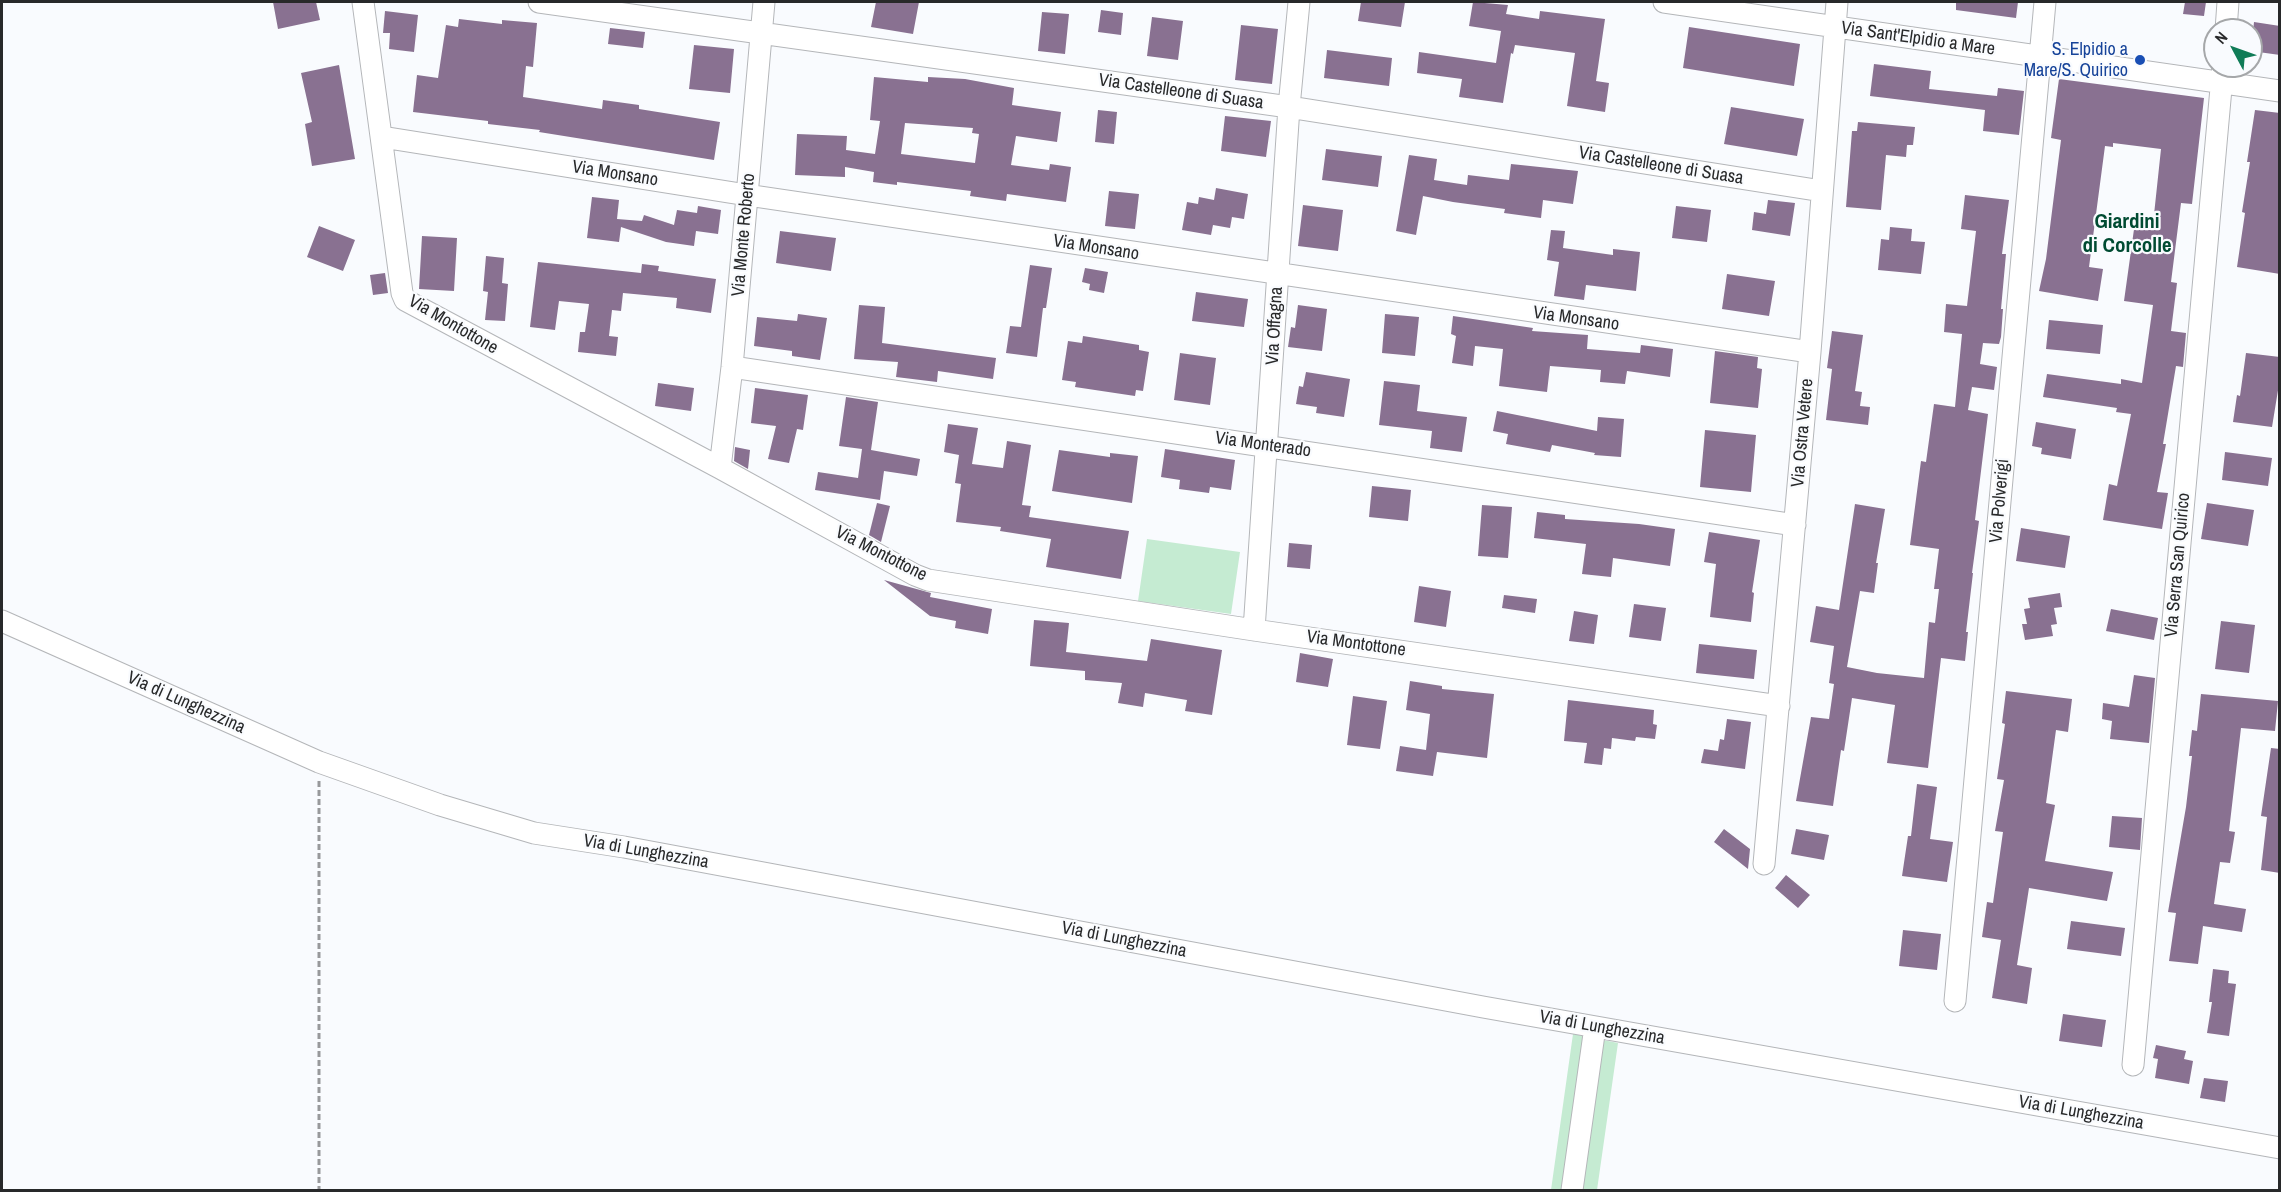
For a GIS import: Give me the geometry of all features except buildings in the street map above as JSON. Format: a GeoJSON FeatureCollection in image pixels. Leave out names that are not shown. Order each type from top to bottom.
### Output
{"type":"FeatureCollection","features":[{"type":"Feature","properties":{"kind":"street","name":"Via Montottone"},"geometry":{"type":"LineString","coordinates":[[363,2],[402,293],[405,300],[922,578],[1254,630],[1779,706]]}},
{"type":"Feature","properties":{"kind":"street","name":"Via Castelleone di Suasa"},"geometry":{"type":"LineString","coordinates":[[539,2],[1289,107],[1822,191]]}},
{"type":"Feature","properties":{"kind":"street","name":"Via Monte Roberto"},"geometry":{"type":"LineString","coordinates":[[720,468],[732,367],[764,2]]}},
{"type":"Feature","properties":{"kind":"street","name":"Via Sant'Elpidio a Mare"},"geometry":{"type":"LineString","coordinates":[[1664,2],[2040,57],[2203,73]]}},
{"type":"Feature","properties":{"kind":"street","name":"Via Ostra Vetere"},"geometry":{"type":"LineString","coordinates":[[1764,864],[1810,352],[1837,2]]}},
{"type":"Feature","properties":{"kind":"street","name":"Via Polverigi"},"geometry":{"type":"LineString","coordinates":[[1955,1001],[2045,2]]}},
{"type":"Feature","properties":{"kind":"street"},"geometry":{"type":"LineString","coordinates":[[2227,18],[2228,2]]}},
{"type":"Feature","properties":{"kind":"street","name":"Via Offagna"},"geometry":{"type":"LineString","coordinates":[[1254,630],[1289,107],[1298,12]]}},
{"type":"Feature","properties":{"kind":"street","name":"Via Serra San Quirico"},"geometry":{"type":"LineString","coordinates":[[2133,1065],[2222,78]]}},
{"type":"Feature","properties":{"kind":"street","name":"Via Sant'Elpidio a Mare"},"geometry":{"type":"LineString","coordinates":[[2233,78],[2280,91]]}},
{"type":"Feature","properties":{"kind":"street","name":"Via Monsano"},"geometry":{"type":"LineString","coordinates":[[382,137],[1278,275],[1810,352]]}},
{"type":"Feature","properties":{"kind":"street","name":"Via Monterado"},"geometry":{"type":"LineString","coordinates":[[732,367],[1795,525]]}},
{"type":"Feature","properties":{"kind":"street","name":"Via di Lunghezzina"},"geometry":{"type":"LineString","coordinates":[[2,621],[319,762],[440,806],[534,833],[648,851],[1595,1027],[2280,1148]]}},
{"type":"Feature","properties":{"kind":"street"},"geometry":{"type":"LineString","coordinates":[[1572,1191],[1595,1027]]}},
{"type":"Feature","properties":{"kind":"path"},"geometry":{"type":"LineString","coordinates":[[319,762],[319,1191]]}},
{"type":"Feature","properties":{"kind":"green space"},"geometry":{"type":"Polygon","coordinates":[[[1147,539],[1240,552],[1231,614],[1138,601],[1147,539]]]}},
{"type":"Feature","properties":{"kind":"green space"},"geometry":{"type":"Polygon","coordinates":[[[1573,1034],[1618,1043],[1597,1190],[1551,1190],[1573,1034]]]}},
{"type":"Feature","properties":{"kind":"place","name":"S. Elpidio a Mare/S. Quirico"},"geometry":{"type":"Point","coordinates":[2140,60]}},
{"type":"Feature","properties":{"kind":"district","name":"Giardini di Corcolle"},"geometry":{"type":"Point","coordinates":[2127,234]}}]}
